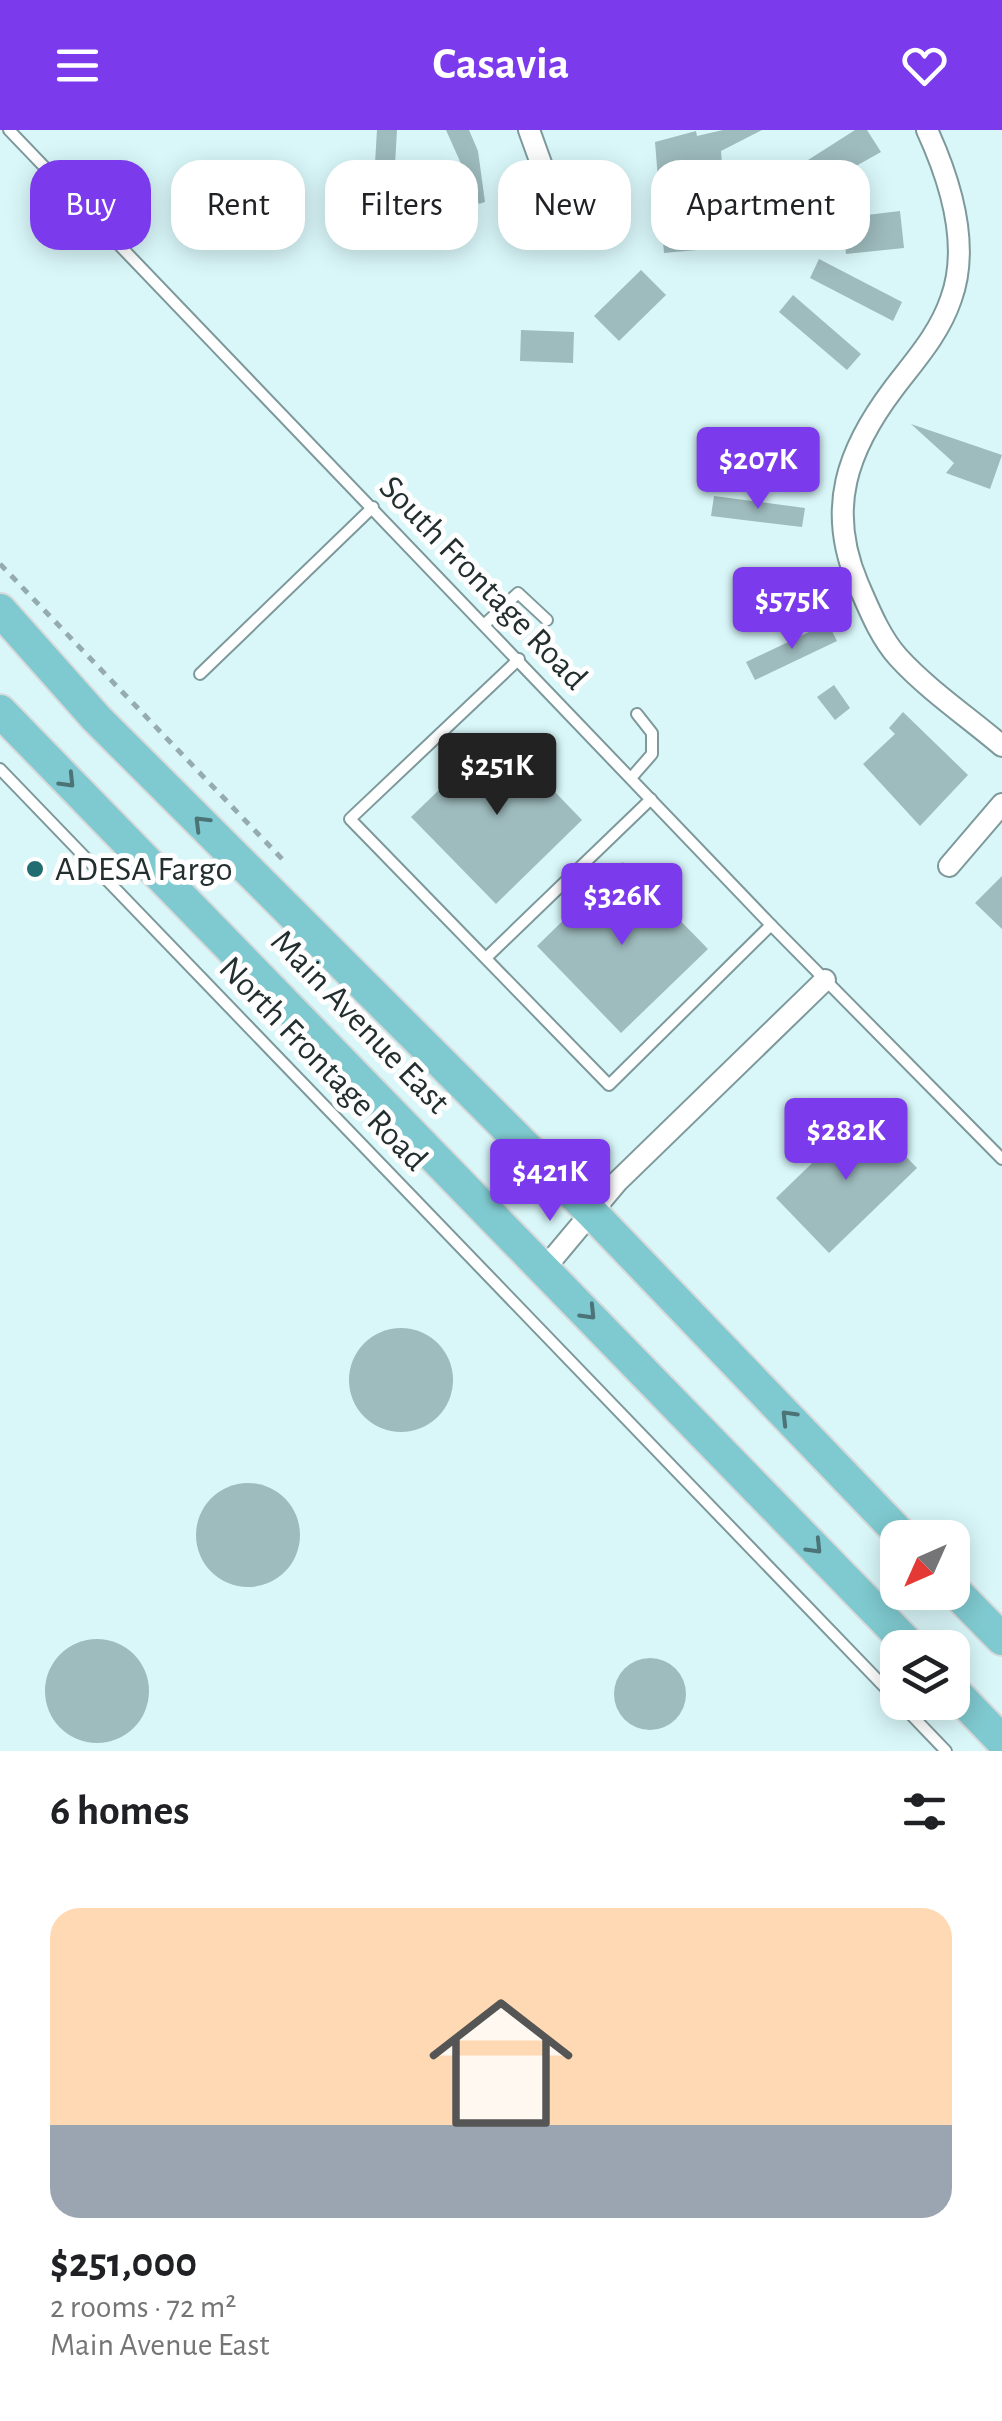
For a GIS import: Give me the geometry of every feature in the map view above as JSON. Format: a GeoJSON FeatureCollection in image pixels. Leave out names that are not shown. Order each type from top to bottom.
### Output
{"type":"FeatureCollection","features":[{"type":"Feature","properties":{"kind":"main road","name":"Main Avenue East"},"geometry":{"type":"LineString","coordinates":[[0,610],[96,718],[592,1213],[887,1520]]}},
{"type":"Feature","properties":{"kind":"main road","name":"Main Avenue East"},"geometry":{"type":"LineString","coordinates":[[0,711],[895,1630]]}},
{"type":"Feature","properties":{"kind":"main road"},"geometry":{"type":"LineString","coordinates":[[970,1606],[1002,1639]]}},
{"type":"Feature","properties":{"kind":"main road"},"geometry":{"type":"LineString","coordinates":[[970,1707],[1002,1740]]}},
{"type":"Feature","properties":{"kind":"street"},"geometry":{"type":"LineString","coordinates":[[529,130],[540,160]]}},
{"type":"Feature","properties":{"kind":"street"},"geometry":{"type":"LineString","coordinates":[[928,130],[943,165],[955,210],[958,267],[952,298],[931,342],[893,389],[854,449],[845,481],[842,533],[850,564],[874,620],[897,656],[1002,746]]}},
{"type":"Feature","properties":{"kind":"street"},"geometry":{"type":"LineString","coordinates":[[949,866],[1002,804]]}},
{"type":"Feature","properties":{"kind":"street"},"geometry":{"type":"LineString","coordinates":[[545,1268],[617,1182],[824,980]]}},
{"type":"Feature","properties":{"kind":"lane","name":"South Frontage Road"},"geometry":{"type":"LineString","coordinates":[[9,130],[824,980],[1002,1159]]}},
{"type":"Feature","properties":{"kind":"lane"},"geometry":{"type":"LineString","coordinates":[[200,674],[372,507]]}},
{"type":"Feature","properties":{"kind":"lane"},"geometry":{"type":"LineString","coordinates":[[485,624],[518,593],[548,620]]}},
{"type":"Feature","properties":{"kind":"lane"},"geometry":{"type":"LineString","coordinates":[[519,659],[350,819],[610,1085],[772,926]]}},
{"type":"Feature","properties":{"kind":"lane"},"geometry":{"type":"LineString","coordinates":[[632,778],[652,754],[652,733],[637,714]]}},
{"type":"Feature","properties":{"kind":"lane","name":"North Frontage Road"},"geometry":{"type":"LineString","coordinates":[[0,768],[880,1683]]}},
{"type":"Feature","properties":{"kind":"lane"},"geometry":{"type":"LineString","coordinates":[[486,958],[651,799]]}},
{"type":"Feature","properties":{"kind":"lane","name":"North Frontage Road"},"geometry":{"type":"LineString","coordinates":[[916,1720],[946,1751]]}},
{"type":"Feature","properties":{"kind":"building"},"geometry":{"type":"Polygon","coordinates":[[[377,130],[397,130],[395,160],[375,160],[377,130]]]}},
{"type":"Feature","properties":{"kind":"building"},"geometry":{"type":"Polygon","coordinates":[[[446,130],[469,130],[478,151],[485,202],[478,202],[478,160],[459,160],[446,130]]]}},
{"type":"Feature","properties":{"kind":"building"},"geometry":{"type":"Polygon","coordinates":[[[723,130],[762,130],[721,151],[722,160],[656,160],[655,142],[696,131],[697,136],[723,130]]]}},
{"type":"Feature","properties":{"kind":"building"},"geometry":{"type":"Polygon","coordinates":[[[855,130],[867,130],[881,152],[867,160],[808,160],[855,130]]]}},
{"type":"Feature","properties":{"kind":"building"},"geometry":{"type":"Polygon","coordinates":[[[900,211],[904,248],[846,254],[846,250],[870,250],[870,215],[900,211]]]}},
{"type":"Feature","properties":{"kind":"building"},"geometry":{"type":"Polygon","coordinates":[[[819,259],[902,302],[893,321],[810,278],[819,259]]]}},
{"type":"Feature","properties":{"kind":"building"},"geometry":{"type":"Polygon","coordinates":[[[641,270],[666,295],[619,341],[594,316],[641,270]]]}},
{"type":"Feature","properties":{"kind":"building"},"geometry":{"type":"Polygon","coordinates":[[[793,295],[861,354],[847,370],[779,312],[793,295]]]}},
{"type":"Feature","properties":{"kind":"building"},"geometry":{"type":"Polygon","coordinates":[[[521,330],[574,332],[573,363],[520,361],[521,330]]]}},
{"type":"Feature","properties":{"kind":"building"},"geometry":{"type":"Polygon","coordinates":[[[911,424],[1002,455],[990,489],[946,473],[954,463],[911,424]]]}},
{"type":"Feature","properties":{"kind":"building"},"geometry":{"type":"Polygon","coordinates":[[[714,429],[802,455],[796,476],[708,449],[714,429]]]}},
{"type":"Feature","properties":{"kind":"building"},"geometry":{"type":"Polygon","coordinates":[[[714,496],[805,508],[802,527],[711,516],[714,496]]]}},
{"type":"Feature","properties":{"kind":"building"},"geometry":{"type":"Polygon","coordinates":[[[828,623],[837,641],[755,680],[746,662],[828,623]]]}},
{"type":"Feature","properties":{"kind":"building"},"geometry":{"type":"Polygon","coordinates":[[[834,685],[850,708],[835,720],[817,697],[834,685]]]}},
{"type":"Feature","properties":{"kind":"building"},"geometry":{"type":"Polygon","coordinates":[[[903,712],[968,775],[920,826],[863,764],[895,734],[889,728],[903,712]]]}},
{"type":"Feature","properties":{"kind":"building"},"geometry":{"type":"Polygon","coordinates":[[[498,733],[582,820],[496,904],[411,817],[498,733]]]}},
{"type":"Feature","properties":{"kind":"building"},"geometry":{"type":"Polygon","coordinates":[[[623,862],[708,949],[621,1033],[537,946],[623,862]]]}},
{"type":"Feature","properties":{"kind":"building"},"geometry":{"type":"Polygon","coordinates":[[[1002,876],[1002,929],[975,903],[1002,876]]]}},
{"type":"Feature","properties":{"kind":"building"},"geometry":{"type":"Polygon","coordinates":[[[864,1113],[917,1168],[829,1253],[776,1198],[864,1113]]]}},
{"type":"Feature","properties":{"kind":"building"},"geometry":{"type":"Polygon","coordinates":[[[401,1328],[421,1332],[438,1343],[449,1360],[453,1380],[449,1400],[438,1417],[421,1428],[401,1432],[381,1428],[364,1417],[353,1400],[349,1380],[353,1360],[364,1343],[381,1332],[401,1328]]]}},
{"type":"Feature","properties":{"kind":"building"},"geometry":{"type":"Polygon","coordinates":[[[248,1483],[268,1487],[285,1498],[296,1515],[300,1535],[296,1555],[285,1572],[268,1583],[248,1587],[228,1583],[211,1572],[200,1555],[196,1535],[200,1515],[211,1498],[228,1487],[248,1483]]]}},
{"type":"Feature","properties":{"kind":"building"},"geometry":{"type":"Polygon","coordinates":[[[97,1639],[117,1643],[134,1654],[145,1671],[149,1691],[145,1711],[134,1728],[117,1739],[97,1743],[77,1739],[60,1728],[49,1711],[45,1691],[49,1671],[60,1654],[77,1643],[97,1639]]]}},
{"type":"Feature","properties":{"kind":"building"},"geometry":{"type":"Polygon","coordinates":[[[650,1658],[675,1669],[686,1694],[675,1719],[650,1730],[625,1719],[614,1694],[625,1669],[650,1658]]]}},
{"type":"Feature","properties":{"kind":"place","name":"ADESA Fargo"},"geometry":{"type":"Point","coordinates":[35,869]}}]}
